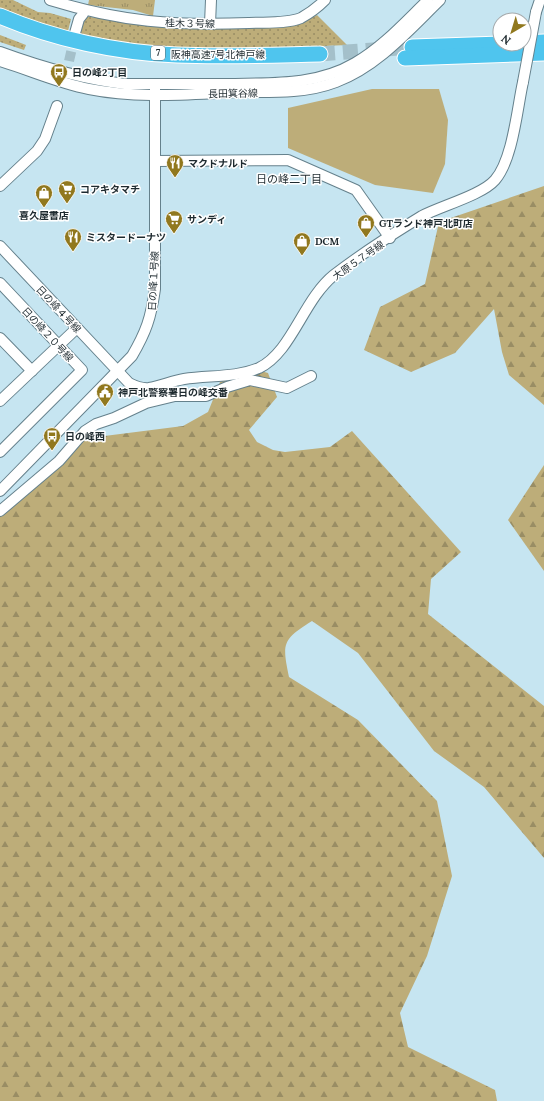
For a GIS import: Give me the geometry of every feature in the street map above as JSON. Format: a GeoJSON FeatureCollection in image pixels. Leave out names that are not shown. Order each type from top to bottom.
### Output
{"type":"FeatureCollection","features":[{"type":"Feature","properties":{"kind":"highway","name":"阪神高速7号北神戸線"},"geometry":{"type":"LineString","coordinates":[[0,16],[46,32],[94,44],[128,50],[176,55],[318,59],[217,66],[176,65],[127,60],[90,54],[45,42],[0,26]]}},
{"type":"Feature","properties":{"kind":"highway"},"geometry":{"type":"LineString","coordinates":[[532,43],[544,42]]}},
{"type":"Feature","properties":{"kind":"highway"},"geometry":{"type":"LineString","coordinates":[[492,45],[408,53],[544,53]]}},
{"type":"Feature","properties":{"kind":"street","name":"桂木３号線"},"geometry":{"type":"LineString","coordinates":[[50,0],[81,5],[102,15],[151,22],[210,24],[281,21],[299,18],[315,10],[325,0]]}},
{"type":"Feature","properties":{"kind":"street"},"geometry":{"type":"LineString","coordinates":[[210,24],[211,0]]}},
{"type":"Feature","properties":{"kind":"street","name":"長田箕谷線"},"geometry":{"type":"LineString","coordinates":[[0,52],[43,67],[82,78],[125,84],[286,83],[306,81],[330,74],[354,64],[373,52],[428,0]]}},
{"type":"Feature","properties":{"kind":"street","name":"長田箕谷線"},"geometry":{"type":"LineString","coordinates":[[0,61],[57,81],[89,89],[120,94],[154,95],[307,90],[336,82],[360,70],[378,58],[440,0]]}},
{"type":"Feature","properties":{"kind":"street","name":"大原５７号線"},"geometry":{"type":"LineString","coordinates":[[118,372],[129,383],[138,387],[148,388],[185,379],[245,373],[259,367],[272,359],[283,346],[315,294],[334,276],[423,216],[483,189],[494,181],[506,163],[536,12],[540,0]]}},
{"type":"Feature","properties":{"kind":"street"},"geometry":{"type":"LineString","coordinates":[[75,33],[81,5]]}},
{"type":"Feature","properties":{"kind":"street","name":"日の峰１号線"},"geometry":{"type":"LineString","coordinates":[[0,491],[132,356],[143,338],[151,318],[155,290],[154,84]]}},
{"type":"Feature","properties":{"kind":"street"},"geometry":{"type":"LineString","coordinates":[[0,186],[37,151],[45,140],[57,106]]}},
{"type":"Feature","properties":{"kind":"street"},"geometry":{"type":"LineString","coordinates":[[155,161],[288,160],[356,190],[390,238]]}},
{"type":"Feature","properties":{"kind":"street","name":"日の峰４号線"},"geometry":{"type":"LineString","coordinates":[[0,246],[118,372]]}},
{"type":"Feature","properties":{"kind":"street","name":"日の峰２０号線"},"geometry":{"type":"LineString","coordinates":[[0,283],[82,370],[0,452]]}},
{"type":"Feature","properties":{"kind":"street"},"geometry":{"type":"LineString","coordinates":[[2,396],[32,371],[77,328]]}},
{"type":"Feature","properties":{"kind":"street"},"geometry":{"type":"LineString","coordinates":[[0,338],[32,371]]}},
{"type":"Feature","properties":{"kind":"street"},"geometry":{"type":"LineString","coordinates":[[227,375],[227,387]]}},
{"type":"Feature","properties":{"kind":"street"},"geometry":{"type":"LineString","coordinates":[[0,511],[59,461],[84,431],[96,424],[154,401],[175,396],[206,396],[227,387],[250,380],[265,382],[287,388],[311,376]]}},
{"type":"Feature","properties":{"kind":"green space"},"geometry":{"type":"Polygon","coordinates":[[[0,0],[13,0],[38,12],[50,13],[71,19],[68,31],[0,8],[0,0]]]}},
{"type":"Feature","properties":{"kind":"green space"},"geometry":{"type":"Polygon","coordinates":[[[89,0],[155,0],[153,16],[133,10],[88,5],[89,0]]]}},
{"type":"Feature","properties":{"kind":"green space"},"geometry":{"type":"Polygon","coordinates":[[[317,15],[347,45],[211,51],[150,48],[78,35],[84,16],[149,26],[301,23],[317,15]]]}},
{"type":"Feature","properties":{"kind":"green space"},"geometry":{"type":"Polygon","coordinates":[[[0,35],[26,45],[24,50],[0,42],[0,35]]]}},
{"type":"Feature","properties":{"kind":"green space"},"geometry":{"type":"Polygon","coordinates":[[[372,89],[439,89],[448,120],[445,164],[433,193],[375,185],[288,148],[288,108],[372,89]]]}},
{"type":"Feature","properties":{"kind":"green space"},"geometry":{"type":"Polygon","coordinates":[[[544,186],[544,405],[509,375],[502,352],[494,309],[455,353],[411,372],[364,350],[380,307],[425,284],[439,222],[544,186]]]}},
{"type":"Feature","properties":{"kind":"green space"},"geometry":{"type":"Polygon","coordinates":[[[251,368],[268,373],[277,397],[249,430],[257,442],[273,450],[285,452],[330,447],[352,431],[461,552],[431,579],[428,614],[544,706],[544,858],[484,787],[434,751],[358,653],[312,621],[302,627],[290,638],[285,649],[289,677],[358,720],[437,801],[452,876],[427,956],[400,1013],[408,1047],[495,1090],[497,1101],[0,1101],[0,514],[73,440],[183,426],[208,412],[220,382],[251,368]]]}},
{"type":"Feature","properties":{"kind":"green space"},"geometry":{"type":"Polygon","coordinates":[[[544,465],[544,571],[508,520],[544,465]]]}},
{"type":"Feature","properties":{"kind":"tunnel"},"geometry":{"type":"LineString","coordinates":[[69,61],[75,35]]}},
{"type":"Feature","properties":{"kind":"tunnel"},"geometry":{"type":"LineString","coordinates":[[320,54],[412,47]]}},
{"type":"Feature","properties":{"kind":"place","name":"日の峰2丁目"},"geometry":{"type":"Point","coordinates":[59,87]}},
{"type":"Feature","properties":{"kind":"place","name":"マクドナルド"},"geometry":{"type":"Point","coordinates":[175,178]}},
{"type":"Feature","properties":{"kind":"place","name":"コアキタマチ"},"geometry":{"type":"Point","coordinates":[67,204]}},
{"type":"Feature","properties":{"kind":"place","name":"喜久屋書店"},"geometry":{"type":"Point","coordinates":[44,208]}},
{"type":"Feature","properties":{"kind":"place","name":"サンディ"},"geometry":{"type":"Point","coordinates":[174,234]}},
{"type":"Feature","properties":{"kind":"place","name":"GTランド神戸北町店"},"geometry":{"type":"Point","coordinates":[366,238]}},
{"type":"Feature","properties":{"kind":"place","name":"ミスタードーナツ"},"geometry":{"type":"Point","coordinates":[73,252]}},
{"type":"Feature","properties":{"kind":"place","name":"DCM"},"geometry":{"type":"Point","coordinates":[302,256]}},
{"type":"Feature","properties":{"kind":"place","name":"神戸北警察署日の峰交番"},"geometry":{"type":"Point","coordinates":[105,407]}},
{"type":"Feature","properties":{"kind":"place","name":"日の峰西"},"geometry":{"type":"Point","coordinates":[52,451]}},
{"type":"Feature","properties":{"kind":"district","name":"日の峰二丁目"},"geometry":{"type":"Point","coordinates":[289,179]}}]}
